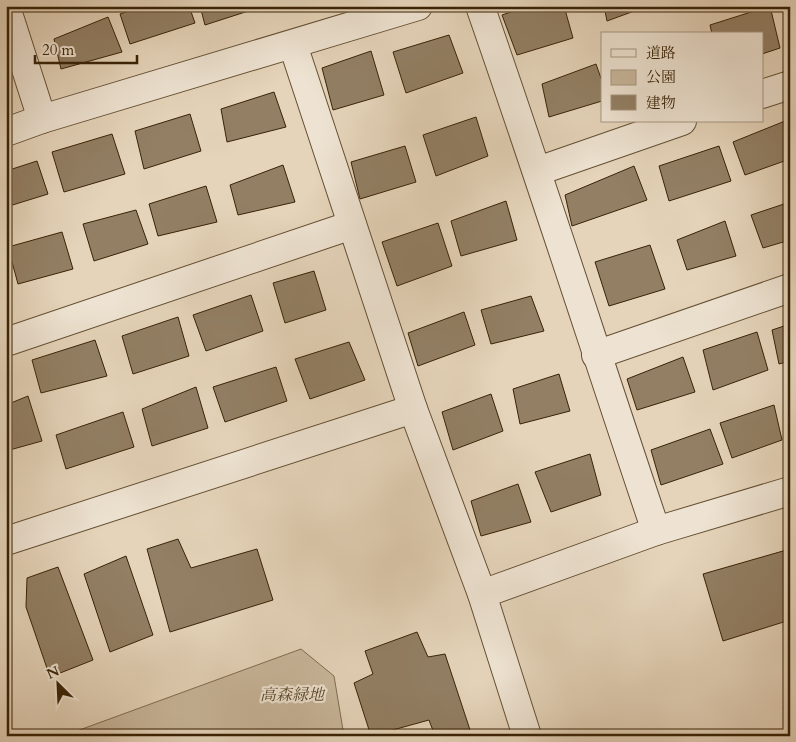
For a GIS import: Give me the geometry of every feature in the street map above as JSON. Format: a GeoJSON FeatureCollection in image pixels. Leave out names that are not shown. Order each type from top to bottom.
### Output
{"type":"FeatureCollection","features":[{"type":"Feature","properties":{"kind":"street"},"geometry":{"type":"LineString","coordinates":[[6,132],[42,119],[418,6]]}},
{"type":"Feature","properties":{"kind":"street"},"geometry":{"type":"LineString","coordinates":[[480,6],[538,171],[596,355],[656,531]]}},
{"type":"Feature","properties":{"kind":"street"},"geometry":{"type":"LineString","coordinates":[[6,7],[42,119]]}},
{"type":"Feature","properties":{"kind":"street"},"geometry":{"type":"LineString","coordinates":[[293,44],[413,410],[482,594],[527,736]]}},
{"type":"Feature","properties":{"kind":"street"},"geometry":{"type":"LineString","coordinates":[[764,93],[790,84]]}},
{"type":"Feature","properties":{"kind":"street"},"geometry":{"type":"LineString","coordinates":[[538,171],[679,122]]}},
{"type":"Feature","properties":{"kind":"street"},"geometry":{"type":"LineString","coordinates":[[6,342],[352,225]]}},
{"type":"Feature","properties":{"kind":"street"},"geometry":{"type":"LineString","coordinates":[[596,355],[790,288]]}},
{"type":"Feature","properties":{"kind":"street"},"geometry":{"type":"LineString","coordinates":[[6,541],[413,410]]}},
{"type":"Feature","properties":{"kind":"street"},"geometry":{"type":"LineString","coordinates":[[482,594],[656,531],[790,490]]}},
{"type":"Feature","properties":{"kind":"green space","name":"高森緑地"},"geometry":{"type":"Polygon","coordinates":[[[301,649],[334,676],[344,736],[63,736],[301,649]]]}},
{"type":"Feature","properties":{"kind":"building"},"geometry":{"type":"Polygon","coordinates":[[[143,6],[189,6],[195,23],[130,44],[120,14],[143,6]]]}},
{"type":"Feature","properties":{"kind":"building"},"geometry":{"type":"Polygon","coordinates":[[[200,6],[264,6],[205,25],[200,6]]]}},
{"type":"Feature","properties":{"kind":"building"},"geometry":{"type":"Polygon","coordinates":[[[528,6],[564,6],[573,38],[517,55],[502,15],[528,6]]]}},
{"type":"Feature","properties":{"kind":"building"},"geometry":{"type":"Polygon","coordinates":[[[604,6],[648,6],[607,21],[604,6]]]}},
{"type":"Feature","properties":{"kind":"building"},"geometry":{"type":"Polygon","coordinates":[[[770,6],[780,48],[764,53],[764,32],[712,32],[710,25],[770,6]]]}},
{"type":"Feature","properties":{"kind":"building"},"geometry":{"type":"Polygon","coordinates":[[[108,17],[122,52],[61,69],[54,39],[108,17]]]}},
{"type":"Feature","properties":{"kind":"building"},"geometry":{"type":"Polygon","coordinates":[[[449,35],[463,73],[406,93],[393,52],[449,35]]]}},
{"type":"Feature","properties":{"kind":"building"},"geometry":{"type":"Polygon","coordinates":[[[371,51],[384,95],[333,110],[322,68],[371,51]]]}},
{"type":"Feature","properties":{"kind":"building"},"geometry":{"type":"Polygon","coordinates":[[[596,64],[601,78],[601,101],[549,117],[542,84],[596,64]]]}},
{"type":"Feature","properties":{"kind":"building"},"geometry":{"type":"Polygon","coordinates":[[[274,92],[286,127],[227,142],[221,109],[274,92]]]}},
{"type":"Feature","properties":{"kind":"building"},"geometry":{"type":"Polygon","coordinates":[[[190,114],[201,151],[144,169],[135,131],[190,114]]]}},
{"type":"Feature","properties":{"kind":"building"},"geometry":{"type":"Polygon","coordinates":[[[476,117],[488,156],[436,176],[423,135],[476,117]]]}},
{"type":"Feature","properties":{"kind":"building"},"geometry":{"type":"Polygon","coordinates":[[[790,119],[790,159],[745,175],[733,142],[790,119]]]}},
{"type":"Feature","properties":{"kind":"building"},"geometry":{"type":"Polygon","coordinates":[[[112,134],[125,174],[64,192],[52,152],[112,134]]]}},
{"type":"Feature","properties":{"kind":"building"},"geometry":{"type":"Polygon","coordinates":[[[405,146],[416,182],[360,199],[351,162],[405,146]]]}},
{"type":"Feature","properties":{"kind":"building"},"geometry":{"type":"Polygon","coordinates":[[[719,146],[731,181],[669,201],[659,166],[719,146]]]}},
{"type":"Feature","properties":{"kind":"building"},"geometry":{"type":"Polygon","coordinates":[[[37,161],[48,194],[6,207],[6,171],[37,161]]]}},
{"type":"Feature","properties":{"kind":"building"},"geometry":{"type":"Polygon","coordinates":[[[283,165],[295,202],[238,215],[230,185],[283,165]]]}},
{"type":"Feature","properties":{"kind":"building"},"geometry":{"type":"Polygon","coordinates":[[[634,166],[647,200],[572,226],[565,195],[634,166]]]}},
{"type":"Feature","properties":{"kind":"building"},"geometry":{"type":"Polygon","coordinates":[[[206,186],[217,222],[158,236],[149,204],[206,186]]]}},
{"type":"Feature","properties":{"kind":"building"},"geometry":{"type":"Polygon","coordinates":[[[506,201],[517,240],[461,256],[451,221],[506,201]]]}},
{"type":"Feature","properties":{"kind":"building"},"geometry":{"type":"Polygon","coordinates":[[[790,202],[790,240],[763,248],[751,215],[790,202]]]}},
{"type":"Feature","properties":{"kind":"building"},"geometry":{"type":"Polygon","coordinates":[[[136,210],[148,244],[94,261],[83,224],[136,210]]]}},
{"type":"Feature","properties":{"kind":"building"},"geometry":{"type":"Polygon","coordinates":[[[725,221],[736,256],[687,270],[677,240],[725,221]]]}},
{"type":"Feature","properties":{"kind":"building"},"geometry":{"type":"Polygon","coordinates":[[[438,223],[452,266],[397,286],[382,242],[438,223]]]}},
{"type":"Feature","properties":{"kind":"building"},"geometry":{"type":"Polygon","coordinates":[[[62,232],[73,269],[18,284],[8,247],[62,232]]]}},
{"type":"Feature","properties":{"kind":"building"},"geometry":{"type":"Polygon","coordinates":[[[650,245],[665,289],[609,306],[595,262],[650,245]]]}},
{"type":"Feature","properties":{"kind":"building"},"geometry":{"type":"Polygon","coordinates":[[[314,271],[326,310],[285,323],[273,283],[314,271]]]}},
{"type":"Feature","properties":{"kind":"building"},"geometry":{"type":"Polygon","coordinates":[[[251,295],[263,331],[206,351],[193,315],[251,295]]]}},
{"type":"Feature","properties":{"kind":"building"},"geometry":{"type":"Polygon","coordinates":[[[531,296],[544,331],[491,344],[481,310],[531,296]]]}},
{"type":"Feature","properties":{"kind":"building"},"geometry":{"type":"Polygon","coordinates":[[[464,312],[475,345],[418,366],[408,333],[464,312]]]}},
{"type":"Feature","properties":{"kind":"building"},"geometry":{"type":"Polygon","coordinates":[[[178,317],[189,356],[133,374],[122,336],[178,317]]]}},
{"type":"Feature","properties":{"kind":"building"},"geometry":{"type":"Polygon","coordinates":[[[790,324],[790,361],[779,364],[772,330],[790,324]]]}},
{"type":"Feature","properties":{"kind":"building"},"geometry":{"type":"Polygon","coordinates":[[[757,332],[768,370],[713,390],[703,350],[757,332]]]}},
{"type":"Feature","properties":{"kind":"building"},"geometry":{"type":"Polygon","coordinates":[[[95,340],[107,376],[41,393],[32,360],[95,340]]]}},
{"type":"Feature","properties":{"kind":"building"},"geometry":{"type":"Polygon","coordinates":[[[349,342],[365,380],[310,399],[295,359],[349,342]]]}},
{"type":"Feature","properties":{"kind":"building"},"geometry":{"type":"Polygon","coordinates":[[[683,357],[695,392],[637,410],[627,379],[683,357]]]}},
{"type":"Feature","properties":{"kind":"building"},"geometry":{"type":"Polygon","coordinates":[[[276,367],[287,401],[225,422],[213,387],[276,367]]]}},
{"type":"Feature","properties":{"kind":"building"},"geometry":{"type":"Polygon","coordinates":[[[559,374],[570,411],[520,424],[513,389],[559,374]]]}},
{"type":"Feature","properties":{"kind":"building"},"geometry":{"type":"Polygon","coordinates":[[[196,387],[208,428],[152,446],[142,409],[196,387]]]}},
{"type":"Feature","properties":{"kind":"building"},"geometry":{"type":"Polygon","coordinates":[[[491,394],[503,431],[453,450],[442,412],[491,394]]]}},
{"type":"Feature","properties":{"kind":"building"},"geometry":{"type":"Polygon","coordinates":[[[28,396],[42,441],[6,451],[6,405],[28,396]]]}},
{"type":"Feature","properties":{"kind":"building"},"geometry":{"type":"Polygon","coordinates":[[[774,405],[782,440],[732,458],[720,423],[774,405]]]}},
{"type":"Feature","properties":{"kind":"building"},"geometry":{"type":"Polygon","coordinates":[[[123,412],[134,447],[66,469],[56,435],[123,412]]]}},
{"type":"Feature","properties":{"kind":"building"},"geometry":{"type":"Polygon","coordinates":[[[710,429],[723,464],[661,485],[651,450],[710,429]]]}},
{"type":"Feature","properties":{"kind":"building"},"geometry":{"type":"Polygon","coordinates":[[[590,454],[601,495],[551,512],[535,472],[590,454]]]}},
{"type":"Feature","properties":{"kind":"building"},"geometry":{"type":"Polygon","coordinates":[[[518,484],[531,522],[481,536],[471,501],[518,484]]]}},
{"type":"Feature","properties":{"kind":"building"},"geometry":{"type":"Polygon","coordinates":[[[178,539],[191,568],[257,549],[273,600],[170,632],[147,549],[178,539]]]}},
{"type":"Feature","properties":{"kind":"building"},"geometry":{"type":"Polygon","coordinates":[[[790,549],[790,620],[723,641],[703,574],[790,549]]]}},
{"type":"Feature","properties":{"kind":"building"},"geometry":{"type":"Polygon","coordinates":[[[126,556],[153,635],[110,652],[84,574],[126,556]]]}},
{"type":"Feature","properties":{"kind":"building"},"geometry":{"type":"Polygon","coordinates":[[[58,567],[93,660],[50,677],[26,607],[27,578],[58,567]]]}},
{"type":"Feature","properties":{"kind":"building"},"geometry":{"type":"Polygon","coordinates":[[[417,632],[428,657],[445,654],[472,736],[435,736],[429,720],[371,736],[354,683],[373,674],[365,651],[417,632]]]}},
{"type":"Feature","properties":{"kind":"building"},"geometry":{"type":"Polygon","coordinates":[[[790,706],[790,730],[784,708],[790,706]]]}}]}
